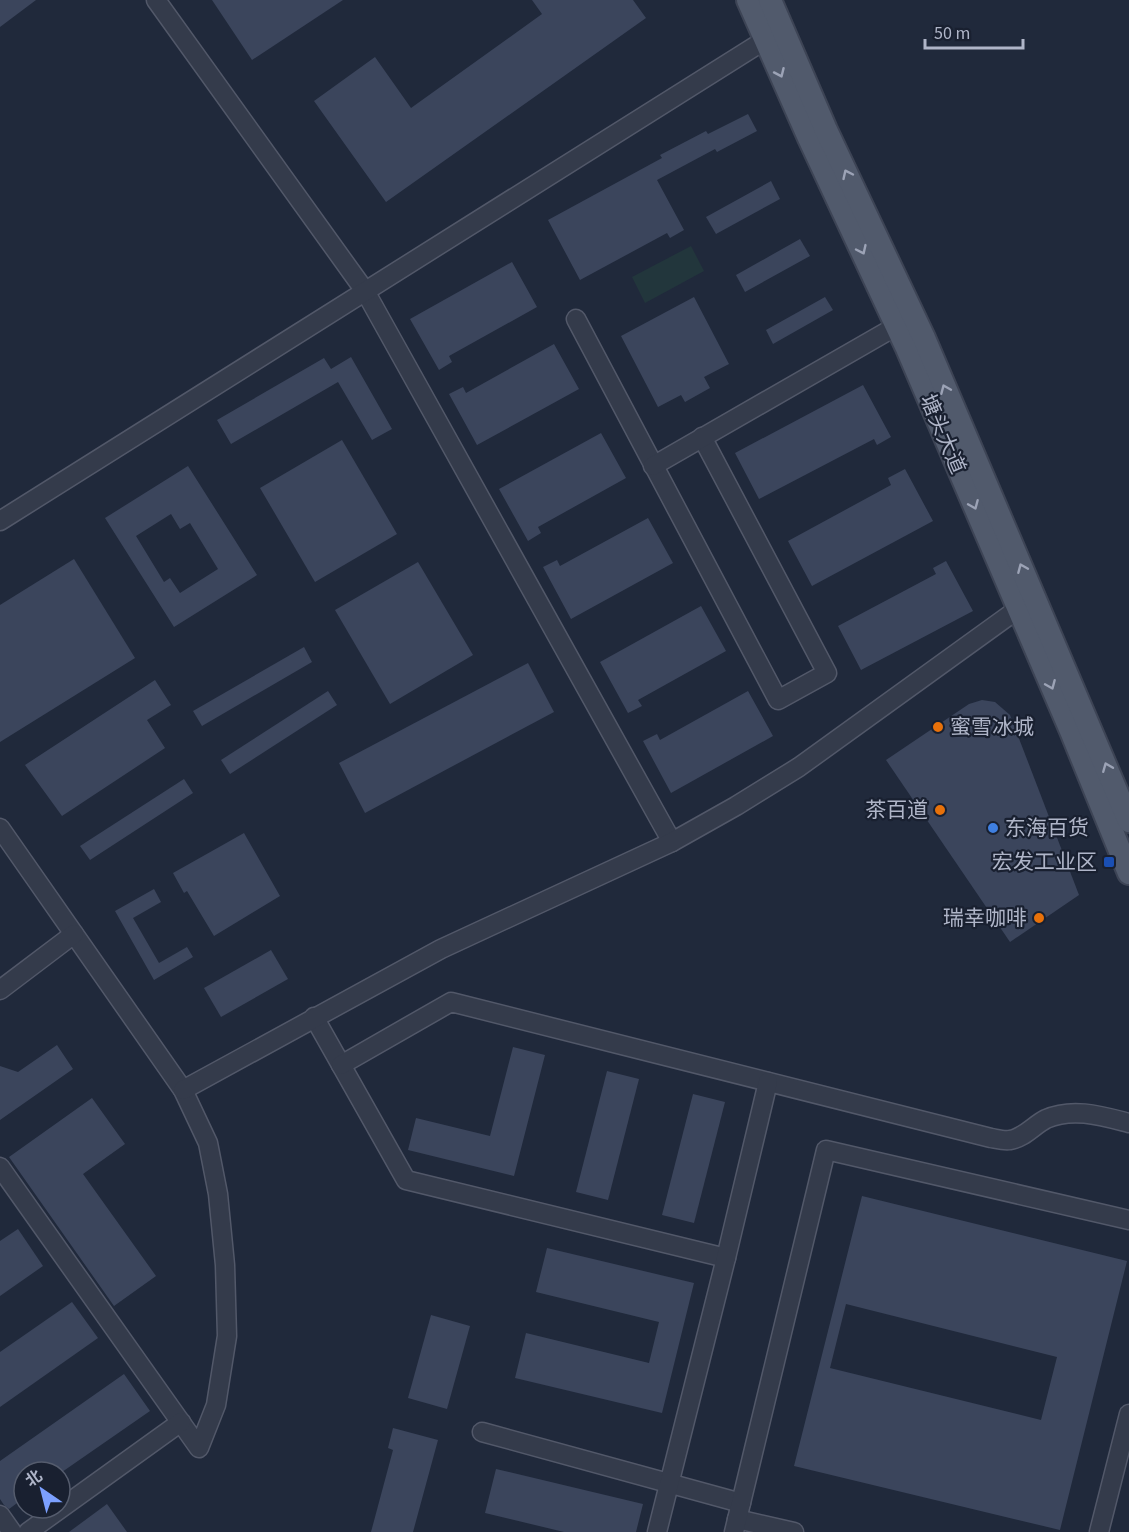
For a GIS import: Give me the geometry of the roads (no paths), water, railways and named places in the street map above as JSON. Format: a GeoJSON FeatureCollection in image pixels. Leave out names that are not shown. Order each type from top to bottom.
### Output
{"type":"FeatureCollection","features":[{"type":"Feature","properties":{"kind":"main road","name":"塘头大道"},"geometry":{"type":"LineString","coordinates":[[748,0],[774,34],[826,130],[1026,603],[1129,821]]}},
{"type":"Feature","properties":{"kind":"main road","name":"塘头大道"},"geometry":{"type":"LineString","coordinates":[[770,0],[774,34]]}},
{"type":"Feature","properties":{"kind":"main road","name":"塘头大道"},"geometry":{"type":"LineString","coordinates":[[1026,603],[1129,873]]}},
{"type":"Feature","properties":{"kind":"street"},"geometry":{"type":"LineString","coordinates":[[156,0],[365,291],[672,842]]}},
{"type":"Feature","properties":{"kind":"street"},"geometry":{"type":"LineString","coordinates":[[0,521],[774,34]]}},
{"type":"Feature","properties":{"kind":"street"},"geometry":{"type":"LineString","coordinates":[[576,320],[778,699],[828,673],[702,438]]}},
{"type":"Feature","properties":{"kind":"street"},"geometry":{"type":"LineString","coordinates":[[654,466],[905,321]]}},
{"type":"Feature","properties":{"kind":"street"},"geometry":{"type":"LineString","coordinates":[[183,1090],[441,949],[672,842],[736,806],[799,766],[1026,603]]}},
{"type":"Feature","properties":{"kind":"street"},"geometry":{"type":"LineString","coordinates":[[0,828],[183,1090],[208,1143],[218,1194],[225,1265],[226,1336],[216,1405],[199,1449],[0,1167]]}},
{"type":"Feature","properties":{"kind":"street"},"geometry":{"type":"LineString","coordinates":[[0,990],[74,934]]}},
{"type":"Feature","properties":{"kind":"street"},"geometry":{"type":"LineString","coordinates":[[341,1065],[451,1002],[1000,1139],[1009,1140],[1021,1136],[1045,1120],[1058,1115],[1078,1113],[1100,1115],[1129,1123]]}},
{"type":"Feature","properties":{"kind":"street"},"geometry":{"type":"LineString","coordinates":[[314,1017],[406,1180],[726,1258]]}},
{"type":"Feature","properties":{"kind":"street"},"geometry":{"type":"LineString","coordinates":[[657,1532],[768,1082]]}},
{"type":"Feature","properties":{"kind":"street"},"geometry":{"type":"LineString","coordinates":[[737,1518],[826,1150],[1129,1220]]}},
{"type":"Feature","properties":{"kind":"street"},"geometry":{"type":"LineString","coordinates":[[1099,1532],[1129,1414]]}},
{"type":"Feature","properties":{"kind":"street"},"geometry":{"type":"LineString","coordinates":[[28,1532],[181,1422]]}},
{"type":"Feature","properties":{"kind":"street"},"geometry":{"type":"LineString","coordinates":[[482,1432],[670,1483],[737,1518],[794,1532]]}},
{"type":"Feature","properties":{"kind":"street"},"geometry":{"type":"LineString","coordinates":[[0,1515],[12,1532]]}},
{"type":"Feature","properties":{"kind":"place","name":"蜜雪冰城"},"geometry":{"type":"Point","coordinates":[938,727]}},
{"type":"Feature","properties":{"kind":"place","name":"茶百道"},"geometry":{"type":"Point","coordinates":[940,810]}},
{"type":"Feature","properties":{"kind":"place","name":"东海百货"},"geometry":{"type":"Point","coordinates":[993,828]}},
{"type":"Feature","properties":{"kind":"place","name":"宏发工业区"},"geometry":{"type":"Point","coordinates":[1109,862]}},
{"type":"Feature","properties":{"kind":"place","name":"瑞幸咖啡"},"geometry":{"type":"Point","coordinates":[1039,918]}}]}
